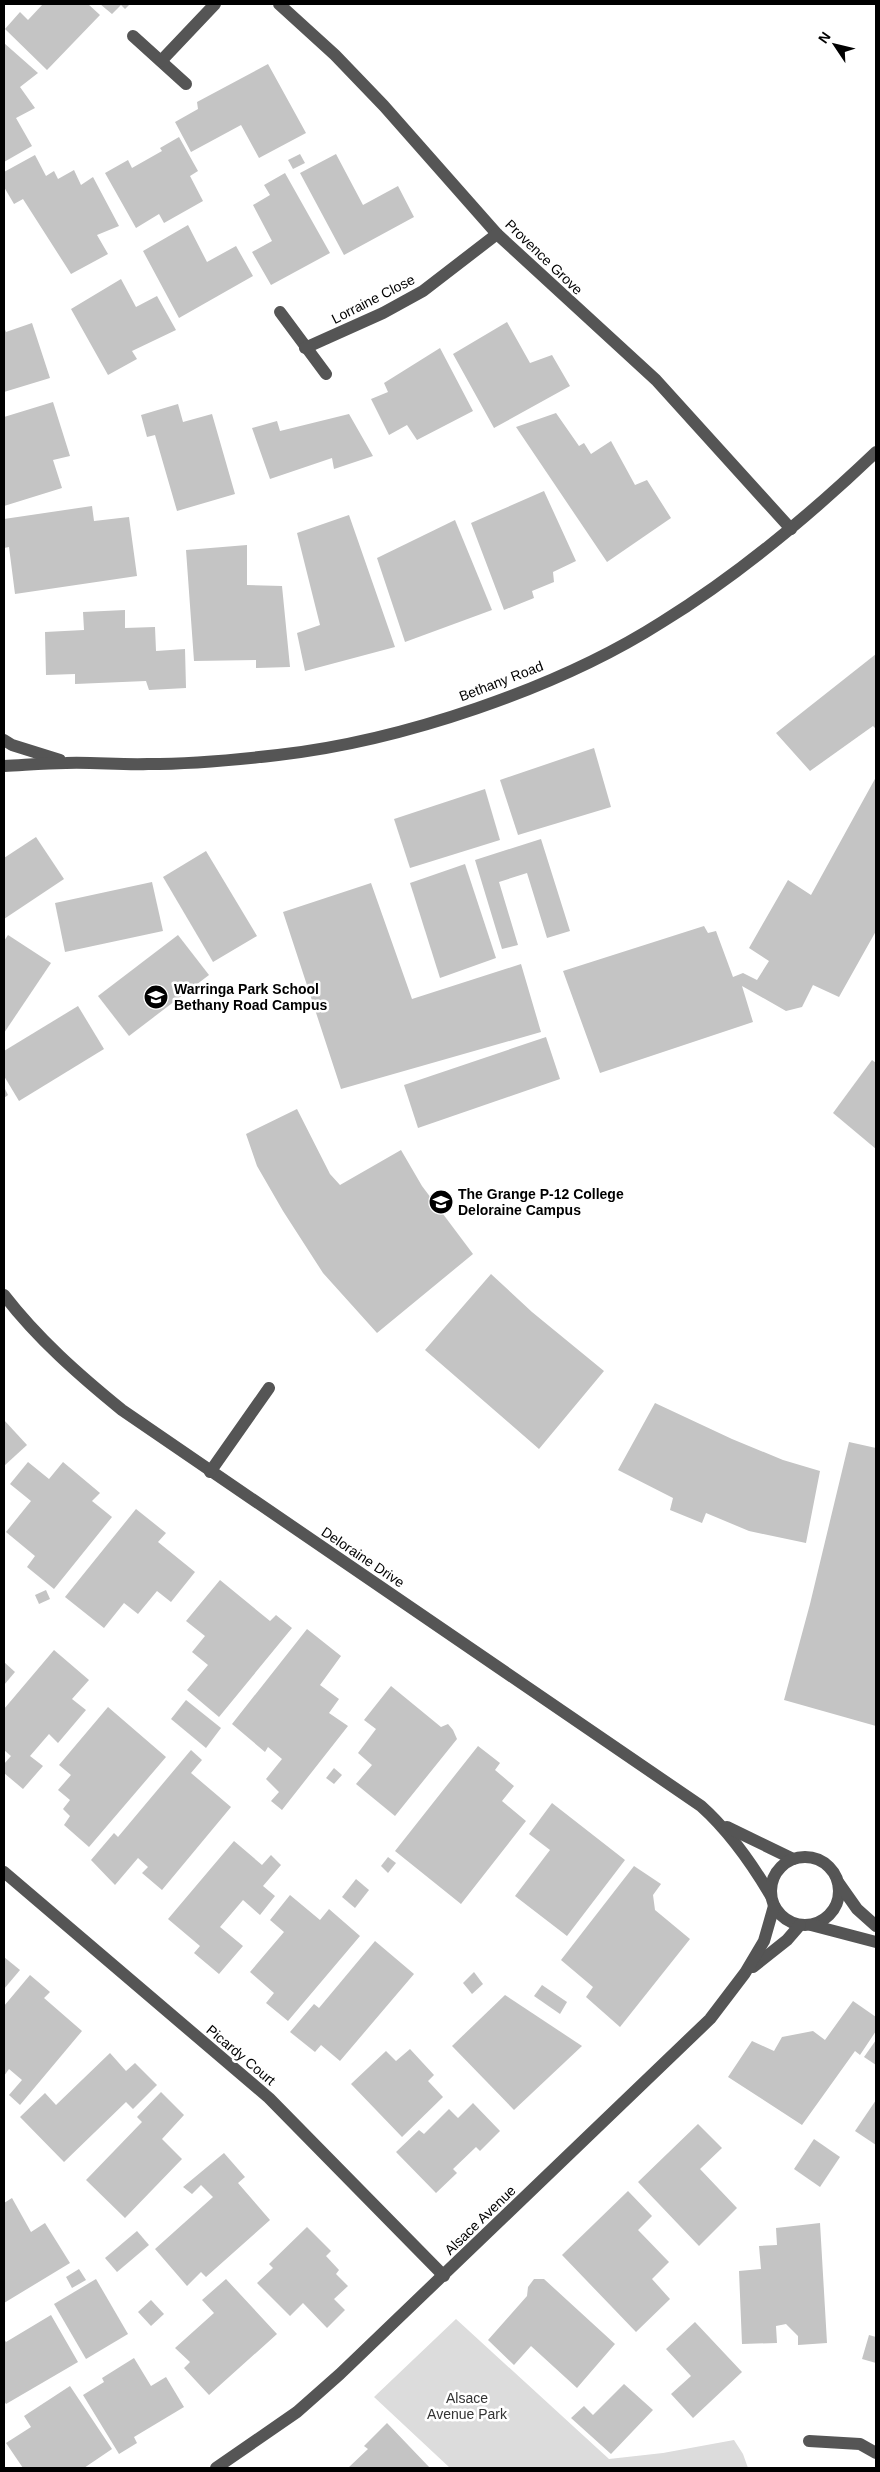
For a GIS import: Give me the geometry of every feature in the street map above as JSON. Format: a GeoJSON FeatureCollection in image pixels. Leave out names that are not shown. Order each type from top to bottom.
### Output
{"type":"FeatureCollection","features":[{"type":"Feature","properties":{"kind":"street"},"geometry":{"type":"LineString","coordinates":[[161,61],[215,4]]}},
{"type":"Feature","properties":{"kind":"street","name":"Provence Grove"},"geometry":{"type":"LineString","coordinates":[[280,4],[336,55],[498,234],[656,380],[790,529]]}},
{"type":"Feature","properties":{"kind":"street"},"geometry":{"type":"LineString","coordinates":[[133,36],[186,84]]}},
{"type":"Feature","properties":{"kind":"street","name":"Lorraine Close"},"geometry":{"type":"LineString","coordinates":[[306,348],[383,313],[423,291],[498,234]]}},
{"type":"Feature","properties":{"kind":"street"},"geometry":{"type":"LineString","coordinates":[[280,312],[326,374]]}},
{"type":"Feature","properties":{"kind":"street","name":"Bethany Road"},"geometry":{"type":"LineString","coordinates":[[4,766],[68,762],[147,764],[210,762],[281,755],[416,727],[462,712],[545,681],[605,654],[644,632],[720,584],[790,529],[876,452]]}},
{"type":"Feature","properties":{"kind":"street","name":"Bethany Road"},"geometry":{"type":"LineString","coordinates":[[4,740],[12,746],[68,762]]}},
{"type":"Feature","properties":{"kind":"street","name":"Deloraine Drive"},"geometry":{"type":"LineString","coordinates":[[4,1295],[29,1327],[73,1370],[122,1410],[210,1472],[671,1784],[722,1825],[746,1855],[772,1901]]}},
{"type":"Feature","properties":{"kind":"street"},"geometry":{"type":"LineString","coordinates":[[210,1472],[269,1388]]}},
{"type":"Feature","properties":{"kind":"street","name":"Deloraine Drive"},"geometry":{"type":"LineString","coordinates":[[722,1825],[793,1859]]}},
{"type":"Feature","properties":{"kind":"street"},"geometry":{"type":"LineString","coordinates":[[876,1926],[857,1909],[833,1872],[815,1859],[804,1857],[793,1859],[783,1865],[776,1874],[772,1884],[772,1901],[785,1919],[876,1942]]}},
{"type":"Feature","properties":{"kind":"street","name":"Picardy Court"},"geometry":{"type":"LineString","coordinates":[[4,1872],[269,2098],[444,2276]]}},
{"type":"Feature","properties":{"kind":"street"},"geometry":{"type":"LineString","coordinates":[[806,1925],[828,1916],[834,1909],[838,1901],[838,1882]]}},
{"type":"Feature","properties":{"kind":"street","name":"Alsace Avenue"},"geometry":{"type":"LineString","coordinates":[[216,2468],[296,2412],[444,2276],[710,2019],[746,1973],[764,1940],[772,1901]]}},
{"type":"Feature","properties":{"kind":"street","name":"Alsace Avenue"},"geometry":{"type":"LineString","coordinates":[[746,1973],[806,1925]]}},
{"type":"Feature","properties":{"kind":"street"},"geometry":{"type":"LineString","coordinates":[[810,2441],[860,2444],[876,2453]]}},
{"type":"Feature","properties":{"kind":"green space","name":"Alsace Avenue Park"},"geometry":{"type":"Polygon","coordinates":[[[456,2319],[609,2459],[663,2453],[734,2440],[743,2454],[748,2468],[450,2468],[374,2397],[456,2319]]]}},
{"type":"Feature","properties":{"kind":"building"},"geometry":{"type":"Polygon","coordinates":[[[43,4],[88,4],[100,15],[47,70],[5,29],[20,12],[28,20],[43,4]]]}},
{"type":"Feature","properties":{"kind":"building"},"geometry":{"type":"Polygon","coordinates":[[[100,4],[130,4],[125,9],[121,5],[112,14],[100,4]]]}},
{"type":"Feature","properties":{"kind":"building"},"geometry":{"type":"Polygon","coordinates":[[[4,43],[38,73],[20,87],[35,108],[16,118],[32,146],[4,162],[4,43]]]}},
{"type":"Feature","properties":{"kind":"building"},"geometry":{"type":"Polygon","coordinates":[[[268,64],[306,133],[259,158],[241,125],[191,152],[175,122],[198,109],[197,102],[268,64]]]}},
{"type":"Feature","properties":{"kind":"building"},"geometry":{"type":"Polygon","coordinates":[[[179,137],[198,171],[190,176],[203,201],[164,223],[159,214],[136,228],[105,173],[128,160],[132,168],[162,151],[160,148],[179,137]]]}},
{"type":"Feature","properties":{"kind":"building"},"geometry":{"type":"Polygon","coordinates":[[[300,154],[305,163],[293,169],[288,160],[300,154]]]}},
{"type":"Feature","properties":{"kind":"building"},"geometry":{"type":"Polygon","coordinates":[[[336,154],[363,205],[398,186],[414,217],[344,255],[300,173],[336,154]]]}},
{"type":"Feature","properties":{"kind":"building"},"geometry":{"type":"Polygon","coordinates":[[[35,155],[46,176],[54,171],[58,179],[74,170],[81,185],[93,177],[119,226],[97,235],[108,254],[71,274],[23,199],[14,204],[4,187],[4,172],[35,155]]]}},
{"type":"Feature","properties":{"kind":"building"},"geometry":{"type":"Polygon","coordinates":[[[285,173],[330,253],[271,285],[252,252],[272,241],[253,205],[270,195],[264,185],[285,173]]]}},
{"type":"Feature","properties":{"kind":"building"},"geometry":{"type":"Polygon","coordinates":[[[188,225],[207,262],[236,246],[253,276],[179,318],[143,251],[188,225]]]}},
{"type":"Feature","properties":{"kind":"building"},"geometry":{"type":"Polygon","coordinates":[[[121,279],[136,307],[157,296],[176,330],[132,351],[137,359],[108,375],[71,309],[121,279]]]}},
{"type":"Feature","properties":{"kind":"building"},"geometry":{"type":"Polygon","coordinates":[[[507,322],[530,363],[552,355],[570,386],[494,428],[453,354],[507,322]]]}},
{"type":"Feature","properties":{"kind":"building"},"geometry":{"type":"Polygon","coordinates":[[[32,323],[50,378],[4,392],[4,327],[6,332],[32,323]]]}},
{"type":"Feature","properties":{"kind":"building"},"geometry":{"type":"Polygon","coordinates":[[[440,348],[473,411],[417,440],[407,425],[389,435],[371,399],[388,392],[384,383],[440,348]]]}},
{"type":"Feature","properties":{"kind":"building"},"geometry":{"type":"Polygon","coordinates":[[[53,402],[70,456],[53,460],[62,488],[4,506],[4,417],[53,402]]]}},
{"type":"Feature","properties":{"kind":"building"},"geometry":{"type":"Polygon","coordinates":[[[178,404],[183,422],[212,414],[235,494],[177,511],[155,435],[147,437],[141,415],[178,404]]]}},
{"type":"Feature","properties":{"kind":"building"},"geometry":{"type":"Polygon","coordinates":[[[556,413],[579,446],[584,443],[591,454],[611,441],[635,485],[647,480],[671,518],[607,562],[516,427],[556,413]]]}},
{"type":"Feature","properties":{"kind":"building"},"geometry":{"type":"Polygon","coordinates":[[[349,414],[373,456],[334,469],[332,458],[270,479],[252,428],[277,421],[280,431],[349,414]]]}},
{"type":"Feature","properties":{"kind":"building"},"geometry":{"type":"Polygon","coordinates":[[[544,491],[576,561],[553,572],[554,582],[532,591],[534,598],[504,610],[471,523],[544,491]]]}},
{"type":"Feature","properties":{"kind":"building"},"geometry":{"type":"Polygon","coordinates":[[[92,506],[94,521],[129,517],[137,576],[15,594],[9,547],[4,548],[4,519],[92,506]]]}},
{"type":"Feature","properties":{"kind":"building"},"geometry":{"type":"Polygon","coordinates":[[[349,515],[395,647],[305,671],[297,633],[320,625],[297,533],[349,515]]]}},
{"type":"Feature","properties":{"kind":"building"},"geometry":{"type":"Polygon","coordinates":[[[455,520],[492,610],[405,642],[377,558],[455,520]]]}},
{"type":"Feature","properties":{"kind":"building"},"geometry":{"type":"Polygon","coordinates":[[[247,545],[247,585],[282,586],[290,667],[256,668],[256,660],[194,661],[186,550],[247,545]]]}},
{"type":"Feature","properties":{"kind":"building"},"geometry":{"type":"Polygon","coordinates":[[[125,610],[125,628],[155,627],[156,651],[185,649],[186,688],[149,690],[146,681],[75,684],[75,674],[46,675],[45,632],[84,630],[83,612],[125,610]]]}},
{"type":"Feature","properties":{"kind":"building"},"geometry":{"type":"Polygon","coordinates":[[[876,654],[876,729],[873,726],[810,771],[776,733],[876,654]]]}},
{"type":"Feature","properties":{"kind":"building"},"geometry":{"type":"Polygon","coordinates":[[[594,748],[611,807],[518,835],[500,780],[594,748]]]}},
{"type":"Feature","properties":{"kind":"building"},"geometry":{"type":"Polygon","coordinates":[[[876,777],[876,931],[839,997],[813,985],[802,1007],[786,1011],[742,986],[753,1022],[600,1073],[563,971],[704,926],[708,933],[716,931],[733,977],[743,973],[757,980],[769,961],[749,948],[788,880],[811,895],[876,777]]]}},
{"type":"Feature","properties":{"kind":"building"},"geometry":{"type":"Polygon","coordinates":[[[485,789],[500,840],[410,868],[394,819],[485,789]]]}},
{"type":"Feature","properties":{"kind":"building"},"geometry":{"type":"Polygon","coordinates":[[[36,837],[64,879],[4,919],[4,858],[36,837]]]}},
{"type":"Feature","properties":{"kind":"building"},"geometry":{"type":"Polygon","coordinates":[[[541,839],[570,931],[547,938],[527,873],[499,882],[518,945],[502,949],[475,860],[541,839]]]}},
{"type":"Feature","properties":{"kind":"building"},"geometry":{"type":"Polygon","coordinates":[[[206,851],[257,936],[213,962],[163,877],[206,851]]]}},
{"type":"Feature","properties":{"kind":"building"},"geometry":{"type":"Polygon","coordinates":[[[465,864],[496,958],[440,978],[410,883],[465,864]]]}},
{"type":"Feature","properties":{"kind":"building"},"geometry":{"type":"Polygon","coordinates":[[[152,882],[163,931],[65,952],[55,903],[152,882]]]}},
{"type":"Feature","properties":{"kind":"building"},"geometry":{"type":"Polygon","coordinates":[[[371,883],[412,999],[521,964],[541,1032],[341,1089],[283,912],[371,883]]]}},
{"type":"Feature","properties":{"kind":"building"},"geometry":{"type":"Polygon","coordinates":[[[8,935],[51,963],[4,1033],[4,941],[8,935]]]}},
{"type":"Feature","properties":{"kind":"building"},"geometry":{"type":"Polygon","coordinates":[[[178,935],[209,975],[129,1036],[98,996],[178,935]]]}},
{"type":"Feature","properties":{"kind":"building"},"geometry":{"type":"Polygon","coordinates":[[[78,1006],[104,1049],[19,1101],[4,1076],[4,1051],[78,1006]]]}},
{"type":"Feature","properties":{"kind":"building"},"geometry":{"type":"Polygon","coordinates":[[[546,1037],[560,1079],[418,1128],[404,1085],[546,1037]]]}},
{"type":"Feature","properties":{"kind":"building"},"geometry":{"type":"Polygon","coordinates":[[[872,1060],[876,1063],[876,1149],[833,1113],[872,1060]]]}},
{"type":"Feature","properties":{"kind":"building"},"geometry":{"type":"Polygon","coordinates":[[[4,1087],[8,1095],[4,1098],[4,1087]]]}},
{"type":"Feature","properties":{"kind":"building"},"geometry":{"type":"Polygon","coordinates":[[[297,1109],[330,1174],[340,1185],[401,1150],[422,1186],[473,1254],[377,1333],[323,1273],[257,1166],[246,1134],[297,1109]]]}},
{"type":"Feature","properties":{"kind":"building"},"geometry":{"type":"Polygon","coordinates":[[[491,1274],[532,1312],[604,1371],[539,1449],[425,1350],[491,1274]]]}},
{"type":"Feature","properties":{"kind":"building"},"geometry":{"type":"Polygon","coordinates":[[[655,1403],[732,1439],[783,1460],[820,1471],[806,1543],[749,1531],[706,1513],[702,1523],[670,1510],[673,1498],[618,1470],[655,1403]]]}},
{"type":"Feature","properties":{"kind":"building"},"geometry":{"type":"Polygon","coordinates":[[[4,1420],[27,1445],[4,1466],[4,1420]]]}},
{"type":"Feature","properties":{"kind":"building"},"geometry":{"type":"Polygon","coordinates":[[[849,1442],[876,1448],[876,1726],[784,1700],[810,1604],[849,1442]]]}},
{"type":"Feature","properties":{"kind":"building"},"geometry":{"type":"Polygon","coordinates":[[[28,1462],[49,1479],[63,1462],[100,1493],[92,1501],[112,1517],[54,1589],[27,1567],[35,1556],[6,1532],[31,1501],[10,1484],[28,1462]]]}},
{"type":"Feature","properties":{"kind":"building"},"geometry":{"type":"Polygon","coordinates":[[[136,1509],[166,1533],[158,1542],[195,1572],[171,1602],[157,1591],[138,1614],[124,1603],[104,1628],[65,1597],[136,1509]]]}},
{"type":"Feature","properties":{"kind":"building"},"geometry":{"type":"Polygon","coordinates":[[[220,1580],[270,1621],[276,1615],[292,1628],[219,1717],[187,1690],[208,1665],[192,1652],[205,1636],[186,1621],[220,1580]]]}},
{"type":"Feature","properties":{"kind":"building"},"geometry":{"type":"Polygon","coordinates":[[[46,1590],[50,1599],[39,1604],[35,1595],[46,1590]]]}},
{"type":"Feature","properties":{"kind":"building"},"geometry":{"type":"Polygon","coordinates":[[[307,1629],[341,1656],[320,1685],[339,1699],[329,1713],[348,1726],[282,1810],[271,1801],[279,1792],[266,1779],[282,1759],[268,1747],[265,1752],[232,1724],[307,1629]]]}},
{"type":"Feature","properties":{"kind":"building"},"geometry":{"type":"Polygon","coordinates":[[[54,1650],[89,1680],[72,1699],[86,1710],[58,1743],[49,1734],[30,1756],[43,1766],[23,1789],[4,1773],[4,1764],[11,1756],[4,1750],[4,1709],[54,1650]]]}},
{"type":"Feature","properties":{"kind":"building"},"geometry":{"type":"Polygon","coordinates":[[[4,1662],[15,1672],[4,1685],[4,1662]]]}},
{"type":"Feature","properties":{"kind":"building"},"geometry":{"type":"Polygon","coordinates":[[[391,1686],[441,1727],[448,1724],[457,1739],[395,1816],[356,1784],[372,1765],[358,1753],[376,1729],[364,1720],[391,1686]]]}},
{"type":"Feature","properties":{"kind":"building"},"geometry":{"type":"Polygon","coordinates":[[[186,1700],[221,1728],[206,1748],[171,1719],[186,1700]]]}},
{"type":"Feature","properties":{"kind":"building"},"geometry":{"type":"Polygon","coordinates":[[[108,1707],[166,1757],[89,1847],[64,1825],[70,1816],[63,1809],[70,1800],[58,1790],[71,1775],[59,1765],[108,1707]]]}},
{"type":"Feature","properties":{"kind":"building"},"geometry":{"type":"Polygon","coordinates":[[[478,1746],[500,1763],[495,1770],[514,1786],[502,1801],[526,1821],[461,1904],[395,1851],[478,1746]]]}},
{"type":"Feature","properties":{"kind":"building"},"geometry":{"type":"Polygon","coordinates":[[[191,1750],[202,1760],[191,1773],[231,1807],[162,1890],[142,1873],[148,1867],[138,1858],[115,1885],[91,1860],[114,1833],[118,1837],[191,1750]]]}},
{"type":"Feature","properties":{"kind":"building"},"geometry":{"type":"Polygon","coordinates":[[[334,1768],[342,1775],[334,1784],[326,1778],[334,1768]]]}},
{"type":"Feature","properties":{"kind":"building"},"geometry":{"type":"Polygon","coordinates":[[[552,1803],[625,1860],[567,1936],[515,1896],[550,1850],[529,1834],[552,1803]]]}},
{"type":"Feature","properties":{"kind":"building"},"geometry":{"type":"Polygon","coordinates":[[[234,1841],[262,1865],[271,1855],[281,1865],[263,1886],[275,1896],[260,1915],[243,1900],[220,1927],[243,1946],[219,1974],[194,1953],[200,1946],[168,1919],[234,1841]]]}},
{"type":"Feature","properties":{"kind":"building"},"geometry":{"type":"Polygon","coordinates":[[[388,1857],[396,1863],[388,1873],[381,1866],[388,1857]]]}},
{"type":"Feature","properties":{"kind":"building"},"geometry":{"type":"Polygon","coordinates":[[[634,1866],[661,1884],[653,1895],[655,1910],[690,1939],[620,2027],[586,1997],[593,1987],[561,1960],[634,1866]]]}},
{"type":"Feature","properties":{"kind":"building"},"geometry":{"type":"Polygon","coordinates":[[[356,1879],[369,1890],[355,1908],[342,1897],[356,1879]]]}},
{"type":"Feature","properties":{"kind":"building"},"geometry":{"type":"Polygon","coordinates":[[[290,1895],[320,1920],[329,1909],[360,1936],[288,2021],[266,2003],[274,1993],[250,1972],[284,1932],[270,1920],[290,1895]]]}},
{"type":"Feature","properties":{"kind":"building"},"geometry":{"type":"Polygon","coordinates":[[[375,1941],[414,1974],[340,2061],[321,2045],[315,2052],[290,2032],[314,2004],[319,2008],[375,1941]]]}},
{"type":"Feature","properties":{"kind":"building"},"geometry":{"type":"Polygon","coordinates":[[[4,1957],[20,1970],[4,1989],[4,1957]]]}},
{"type":"Feature","properties":{"kind":"building"},"geometry":{"type":"Polygon","coordinates":[[[474,1972],[483,1984],[472,1994],[463,1983],[474,1972]]]}},
{"type":"Feature","properties":{"kind":"building"},"geometry":{"type":"Polygon","coordinates":[[[30,1975],[50,1992],[44,1998],[82,2031],[20,2105],[9,2095],[22,2080],[9,2069],[4,2076],[4,2006],[30,1975]]]}},
{"type":"Feature","properties":{"kind":"building"},"geometry":{"type":"Polygon","coordinates":[[[542,1985],[567,2002],[560,2014],[534,1996],[542,1985]]]}},
{"type":"Feature","properties":{"kind":"building"},"geometry":{"type":"Polygon","coordinates":[[[505,1995],[582,2046],[514,2110],[452,2046],[505,1995]]]}},
{"type":"Feature","properties":{"kind":"building"},"geometry":{"type":"Polygon","coordinates":[[[853,2001],[876,2017],[876,2031],[860,2055],[855,2051],[802,2125],[728,2077],[752,2041],[774,2051],[782,2037],[813,2031],[825,2040],[853,2001]]]}},
{"type":"Feature","properties":{"kind":"building"},"geometry":{"type":"Polygon","coordinates":[[[876,2040],[876,2065],[864,2057],[876,2040]]]}},
{"type":"Feature","properties":{"kind":"building"},"geometry":{"type":"Polygon","coordinates":[[[410,2049],[434,2075],[428,2081],[443,2097],[402,2137],[351,2084],[386,2051],[396,2061],[410,2049]]]}},
{"type":"Feature","properties":{"kind":"building"},"geometry":{"type":"Polygon","coordinates":[[[110,2053],[126,2071],[135,2063],[157,2085],[133,2109],[126,2102],[64,2162],[20,2117],[45,2093],[56,2105],[110,2053]]]}},
{"type":"Feature","properties":{"kind":"building"},"geometry":{"type":"Polygon","coordinates":[[[161,2092],[184,2115],[162,2139],[182,2159],[125,2218],[86,2180],[142,2122],[137,2117],[161,2092]]]}},
{"type":"Feature","properties":{"kind":"building"},"geometry":{"type":"Polygon","coordinates":[[[876,2100],[876,2145],[855,2131],[876,2100]]]}},
{"type":"Feature","properties":{"kind":"building"},"geometry":{"type":"Polygon","coordinates":[[[473,2103],[500,2131],[480,2151],[476,2147],[453,2169],[457,2173],[436,2193],[396,2152],[419,2130],[424,2134],[449,2109],[458,2118],[473,2103]]]}},
{"type":"Feature","properties":{"kind":"building"},"geometry":{"type":"Polygon","coordinates":[[[698,2124],[722,2148],[700,2169],[737,2208],[699,2246],[638,2182],[698,2124]]]}},
{"type":"Feature","properties":{"kind":"building"},"geometry":{"type":"Polygon","coordinates":[[[814,2139],[840,2157],[820,2187],[794,2169],[814,2139]]]}},
{"type":"Feature","properties":{"kind":"building"},"geometry":{"type":"Polygon","coordinates":[[[224,2153],[245,2177],[238,2183],[270,2220],[206,2277],[201,2272],[187,2286],[155,2249],[213,2197],[201,2185],[192,2194],[183,2187],[224,2153]]]}},
{"type":"Feature","properties":{"kind":"building"},"geometry":{"type":"Polygon","coordinates":[[[628,2191],[652,2216],[638,2230],[669,2262],[652,2279],[670,2299],[636,2332],[562,2255],[628,2191]]]}},
{"type":"Feature","properties":{"kind":"building"},"geometry":{"type":"Polygon","coordinates":[[[12,2198],[31,2232],[45,2223],[70,2263],[4,2303],[4,2203],[12,2198]]]}},
{"type":"Feature","properties":{"kind":"building"},"geometry":{"type":"Polygon","coordinates":[[[820,2223],[827,2343],[798,2345],[798,2336],[786,2324],[776,2326],[777,2343],[742,2344],[739,2271],[761,2269],[759,2246],[777,2245],[776,2228],[820,2223]]]}},
{"type":"Feature","properties":{"kind":"building"},"geometry":{"type":"Polygon","coordinates":[[[307,2227],[331,2251],[326,2256],[339,2270],[336,2274],[348,2286],[334,2299],[345,2310],[327,2328],[303,2303],[290,2316],[257,2283],[273,2268],[269,2264],[307,2227]]]}},
{"type":"Feature","properties":{"kind":"building"},"geometry":{"type":"Polygon","coordinates":[[[137,2231],[149,2245],[117,2272],[105,2258],[137,2231]]]}},
{"type":"Feature","properties":{"kind":"building"},"geometry":{"type":"Polygon","coordinates":[[[79,2269],[86,2280],[72,2288],[66,2277],[79,2269]]]}},
{"type":"Feature","properties":{"kind":"building"},"geometry":{"type":"Polygon","coordinates":[[[96,2279],[128,2334],[86,2359],[54,2304],[96,2279]]]}},
{"type":"Feature","properties":{"kind":"building"},"geometry":{"type":"Polygon","coordinates":[[[226,2279],[277,2334],[209,2395],[184,2368],[190,2362],[175,2348],[214,2313],[202,2300],[226,2279]]]}},
{"type":"Feature","properties":{"kind":"building"},"geometry":{"type":"Polygon","coordinates":[[[534,2279],[544,2279],[615,2344],[577,2388],[531,2346],[514,2365],[488,2340],[527,2296],[528,2287],[534,2279]]]}},
{"type":"Feature","properties":{"kind":"building"},"geometry":{"type":"Polygon","coordinates":[[[151,2300],[164,2314],[151,2326],[138,2312],[151,2300]]]}},
{"type":"Feature","properties":{"kind":"building"},"geometry":{"type":"Polygon","coordinates":[[[51,2315],[78,2362],[6,2404],[4,2401],[4,2339],[6,2342],[51,2315]]]}},
{"type":"Feature","properties":{"kind":"building"},"geometry":{"type":"Polygon","coordinates":[[[695,2322],[742,2372],[693,2418],[671,2394],[691,2376],[666,2349],[695,2322]]]}},
{"type":"Feature","properties":{"kind":"building"},"geometry":{"type":"Polygon","coordinates":[[[869,2335],[876,2337],[876,2363],[862,2359],[869,2335]]]}},
{"type":"Feature","properties":{"kind":"building"},"geometry":{"type":"Polygon","coordinates":[[[134,2358],[151,2386],[166,2377],[184,2407],[134,2437],[137,2443],[119,2454],[83,2395],[104,2382],[102,2378],[134,2358]]]}},
{"type":"Feature","properties":{"kind":"building"},"geometry":{"type":"Polygon","coordinates":[[[624,2384],[653,2410],[611,2454],[571,2418],[584,2406],[593,2415],[624,2384]]]}},
{"type":"Feature","properties":{"kind":"building"},"geometry":{"type":"Polygon","coordinates":[[[70,2386],[112,2449],[84,2468],[23,2468],[6,2443],[31,2427],[24,2416],[70,2386]]]}},
{"type":"Feature","properties":{"kind":"building"},"geometry":{"type":"Polygon","coordinates":[[[387,2423],[430,2468],[348,2468],[368,2449],[364,2446],[387,2423]]]}},
{"type":"Feature","properties":{"kind":"place","name":"Warringa Park School Bethany Road Campus"},"geometry":{"type":"Point","coordinates":[156,997]}},
{"type":"Feature","properties":{"kind":"place","name":"The Grange P-12 College Deloraine Campus"},"geometry":{"type":"Point","coordinates":[441,1202]}}]}
